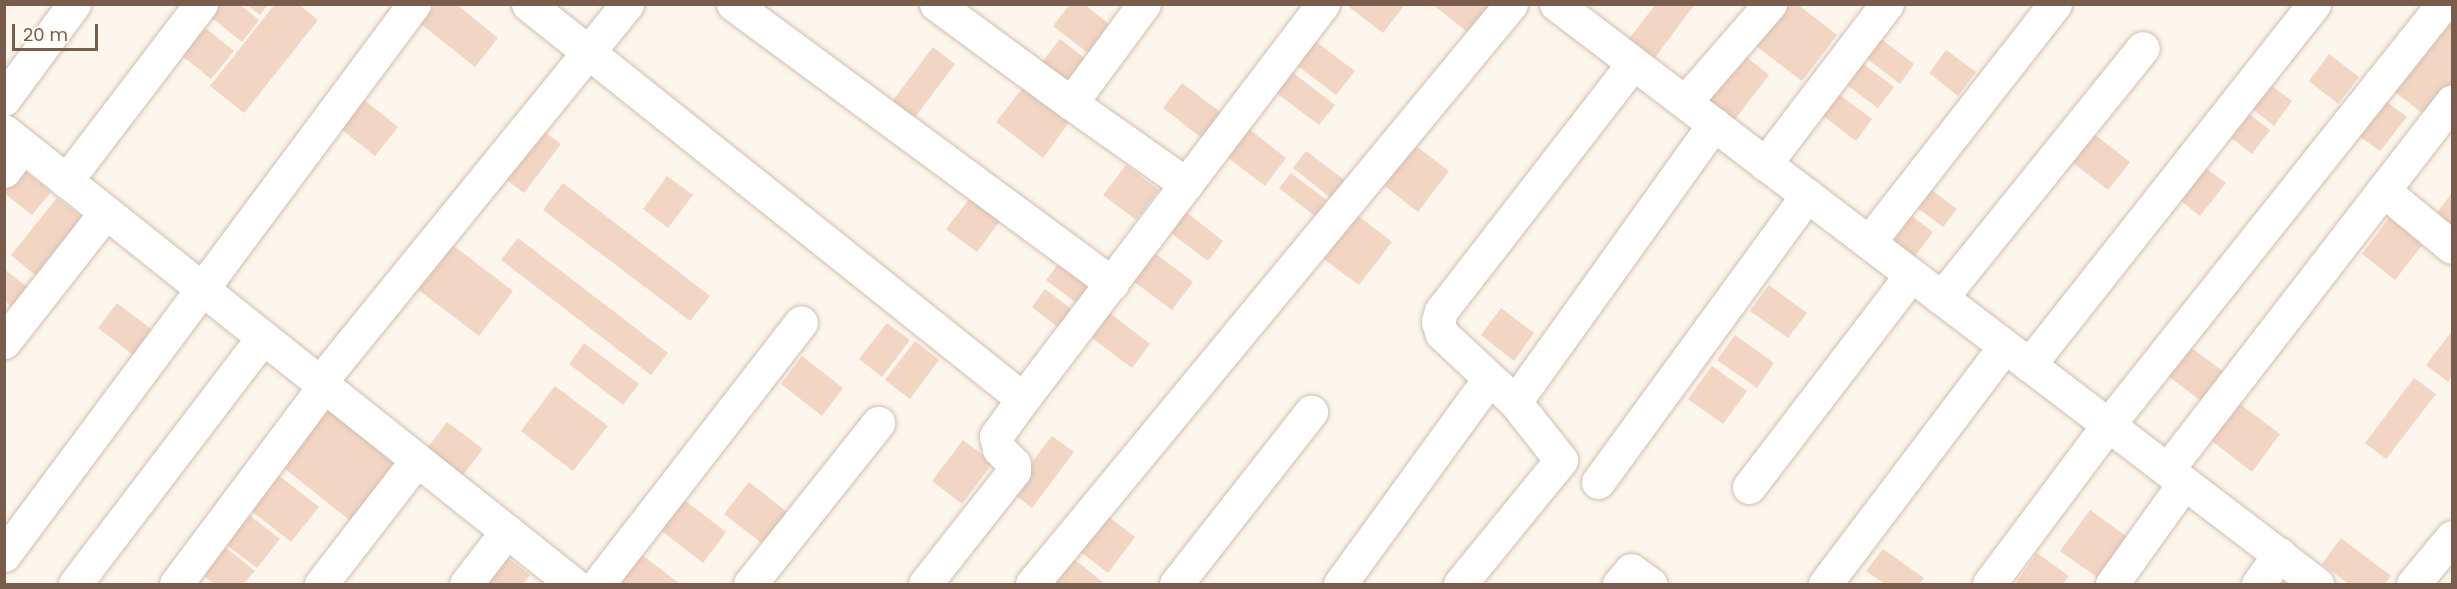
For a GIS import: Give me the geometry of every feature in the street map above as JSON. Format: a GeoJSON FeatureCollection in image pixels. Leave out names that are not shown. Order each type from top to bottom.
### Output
{"type":"FeatureCollection","features":[{"type":"Feature","properties":{"kind":"street"},"geometry":{"type":"LineString","coordinates":[[4,99],[75,4]]}},
{"type":"Feature","properties":{"kind":"street"},"geometry":{"type":"LineString","coordinates":[[66,181],[201,4]]}},
{"type":"Feature","properties":{"kind":"street"},"geometry":{"type":"LineString","coordinates":[[528,4],[587,54],[1023,399]]}},
{"type":"Feature","properties":{"kind":"street"},"geometry":{"type":"LineString","coordinates":[[176,585],[322,384],[627,4]]}},
{"type":"Feature","properties":{"kind":"street"},"geometry":{"type":"LineString","coordinates":[[733,4],[1112,283]]}},
{"type":"Feature","properties":{"kind":"street"},"geometry":{"type":"LineString","coordinates":[[1071,103],[1144,4]]}},
{"type":"Feature","properties":{"kind":"street"},"geometry":{"type":"LineString","coordinates":[[925,585],[1014,471],[1014,464],[996,443],[996,436],[1323,4]]}},
{"type":"Feature","properties":{"kind":"street"},"geometry":{"type":"LineString","coordinates":[[1032,585],[1511,4]]}},
{"type":"Feature","properties":{"kind":"street"},"geometry":{"type":"LineString","coordinates":[[1556,4],[1632,65],[1714,124],[2280,554],[2317,585]]}},
{"type":"Feature","properties":{"kind":"street"},"geometry":{"type":"LineString","coordinates":[[1685,102],[1770,4]]}},
{"type":"Feature","properties":{"kind":"street"},"geometry":{"type":"LineString","coordinates":[[1766,164],[1887,4]]}},
{"type":"Feature","properties":{"kind":"street"},"geometry":{"type":"LineString","coordinates":[[1869,242],[2055,4]]}},
{"type":"Feature","properties":{"kind":"street"},"geometry":{"type":"LineString","coordinates":[[1825,585],[2314,4]]}},
{"type":"Feature","properties":{"kind":"street"},"geometry":{"type":"LineString","coordinates":[[1989,585],[2108,425],[2443,4]]}},
{"type":"Feature","properties":{"kind":"street"},"geometry":{"type":"LineString","coordinates":[[4,555],[204,290],[409,6]]}},
{"type":"Feature","properties":{"kind":"street"},"geometry":{"type":"LineString","coordinates":[[955,11],[1071,103],[1186,184]]}},
{"type":"Feature","properties":{"kind":"street"},"geometry":{"type":"LineString","coordinates":[[1941,298],[2143,48]]}},
{"type":"Feature","properties":{"kind":"street"},"geometry":{"type":"LineString","coordinates":[[1461,584],[1561,460],[1515,402],[1442,334],[1438,322],[1441,311],[1632,65]]}},
{"type":"Feature","properties":{"kind":"street"},"geometry":{"type":"LineString","coordinates":[[2112,585],[2175,476],[2384,190],[2452,104]]}},
{"type":"Feature","properties":{"kind":"street"},"geometry":{"type":"LineString","coordinates":[[1515,402],[1714,124]]}},
{"type":"Feature","properties":{"kind":"street"},"geometry":{"type":"LineString","coordinates":[[11,149],[66,181],[106,212],[573,585]]}},
{"type":"Feature","properties":{"kind":"street"},"geometry":{"type":"LineString","coordinates":[[2384,190],[2452,247]]}},
{"type":"Feature","properties":{"kind":"street"},"geometry":{"type":"LineString","coordinates":[[1598,482],[1807,195]]}},
{"type":"Feature","properties":{"kind":"street"},"geometry":{"type":"LineString","coordinates":[[4,342],[106,212]]}},
{"type":"Feature","properties":{"kind":"street"},"geometry":{"type":"LineString","coordinates":[[1749,487],[1911,275]]}},
{"type":"Feature","properties":{"kind":"street"},"geometry":{"type":"LineString","coordinates":[[598,585],[801,322]]}},
{"type":"Feature","properties":{"kind":"street"},"geometry":{"type":"LineString","coordinates":[[75,585],[263,337]]}},
{"type":"Feature","properties":{"kind":"street"},"geometry":{"type":"LineString","coordinates":[[1340,585],[1489,379]]}},
{"type":"Feature","properties":{"kind":"street"},"geometry":{"type":"LineString","coordinates":[[1176,585],[1311,412]]}},
{"type":"Feature","properties":{"kind":"street"},"geometry":{"type":"LineString","coordinates":[[750,585],[878,423]]}},
{"type":"Feature","properties":{"kind":"street"},"geometry":{"type":"LineString","coordinates":[[321,585],[417,460]]}},
{"type":"Feature","properties":{"kind":"street"},"geometry":{"type":"LineString","coordinates":[[466,585],[507,531]]}},
{"type":"Feature","properties":{"kind":"street"},"geometry":{"type":"LineString","coordinates":[[2413,585],[2452,537]]}},
{"type":"Feature","properties":{"kind":"street"},"geometry":{"type":"LineString","coordinates":[[2258,585],[2280,554]]}},
{"type":"Feature","properties":{"kind":"street"},"geometry":{"type":"LineString","coordinates":[[1619,585],[1631,570],[1650,585]]}},
{"type":"Feature","properties":{"kind":"building"},"geometry":{"type":"Polygon","coordinates":[[[211,4],[239,4],[259,20],[242,42],[205,12],[211,4]]]}},
{"type":"Feature","properties":{"kind":"building"},"geometry":{"type":"Polygon","coordinates":[[[246,4],[268,4],[260,15],[246,4]]]}},
{"type":"Feature","properties":{"kind":"building"},"geometry":{"type":"Polygon","coordinates":[[[275,4],[298,4],[318,20],[244,113],[210,86],[275,4]]]}},
{"type":"Feature","properties":{"kind":"building"},"geometry":{"type":"Polygon","coordinates":[[[436,4],[456,4],[498,38],[475,67],[421,24],[436,4]]]}},
{"type":"Feature","properties":{"kind":"building"},"geometry":{"type":"Polygon","coordinates":[[[1070,4],[1084,4],[1115,29],[1093,57],[1053,26],[1070,4]]]}},
{"type":"Feature","properties":{"kind":"building"},"geometry":{"type":"Polygon","coordinates":[[[1345,4],[1400,4],[1403,7],[1383,33],[1345,4]]]}},
{"type":"Feature","properties":{"kind":"building"},"geometry":{"type":"Polygon","coordinates":[[[1432,4],[1501,4],[1475,38],[1432,4]]]}},
{"type":"Feature","properties":{"kind":"building"},"geometry":{"type":"Polygon","coordinates":[[[1656,4],[1695,4],[1651,63],[1625,44],[1656,4]]]}},
{"type":"Feature","properties":{"kind":"building"},"geometry":{"type":"Polygon","coordinates":[[[1779,4],[1797,4],[1837,35],[1802,81],[1751,42],[1779,4]]]}},
{"type":"Feature","properties":{"kind":"building"},"geometry":{"type":"Polygon","coordinates":[[[2452,6],[2452,90],[2430,119],[2388,87],[2452,6]]]}},
{"type":"Feature","properties":{"kind":"building"},"geometry":{"type":"Polygon","coordinates":[[[198,22],[234,51],[211,79],[176,51],[198,22]]]}},
{"type":"Feature","properties":{"kind":"building"},"geometry":{"type":"Polygon","coordinates":[[[1308,36],[1355,71],[1336,95],[1290,60],[1308,36]]]}},
{"type":"Feature","properties":{"kind":"building"},"geometry":{"type":"Polygon","coordinates":[[[1880,38],[1914,64],[1900,84],[1865,57],[1880,38]]]}},
{"type":"Feature","properties":{"kind":"building"},"geometry":{"type":"Polygon","coordinates":[[[1060,39],[1092,64],[1071,91],[1039,66],[1060,39]]]}},
{"type":"Feature","properties":{"kind":"building"},"geometry":{"type":"Polygon","coordinates":[[[933,47],[955,64],[910,124],[888,107],[933,47]]]}},
{"type":"Feature","properties":{"kind":"building"},"geometry":{"type":"Polygon","coordinates":[[[1735,48],[1769,75],[1730,126],[1696,100],[1735,48]]]}},
{"type":"Feature","properties":{"kind":"building"},"geometry":{"type":"Polygon","coordinates":[[[1946,50],[1976,72],[1958,96],[1929,73],[1946,50]]]}},
{"type":"Feature","properties":{"kind":"building"},"geometry":{"type":"Polygon","coordinates":[[[2329,54],[2359,77],[2338,104],[2309,81],[2329,54]]]}},
{"type":"Feature","properties":{"kind":"building"},"geometry":{"type":"Polygon","coordinates":[[[1861,62],[1894,87],[1878,108],[1844,83],[1861,62]]]}},
{"type":"Feature","properties":{"kind":"building"},"geometry":{"type":"Polygon","coordinates":[[[1283,65],[1335,105],[1319,125],[1267,86],[1283,65]]]}},
{"type":"Feature","properties":{"kind":"building"},"geometry":{"type":"Polygon","coordinates":[[[2260,77],[2292,101],[2274,126],[2242,101],[2260,77]]]}},
{"type":"Feature","properties":{"kind":"building"},"geometry":{"type":"Polygon","coordinates":[[[1182,83],[1224,115],[1204,140],[1163,108],[1182,83]]]}},
{"type":"Feature","properties":{"kind":"building"},"geometry":{"type":"Polygon","coordinates":[[[1024,86],[1070,121],[1043,158],[996,122],[1024,86]]]}},
{"type":"Feature","properties":{"kind":"building"},"geometry":{"type":"Polygon","coordinates":[[[1833,90],[1872,119],[1856,141],[1817,111],[1833,90]]]}},
{"type":"Feature","properties":{"kind":"building"},"geometry":{"type":"Polygon","coordinates":[[[354,92],[398,127],[375,156],[331,121],[354,92]]]}},
{"type":"Feature","properties":{"kind":"building"},"geometry":{"type":"Polygon","coordinates":[[[2379,96],[2407,117],[2380,151],[2352,131],[2379,96]]]}},
{"type":"Feature","properties":{"kind":"building"},"geometry":{"type":"Polygon","coordinates":[[[2239,106],[2270,130],[2252,154],[2221,130],[2239,106]]]}},
{"type":"Feature","properties":{"kind":"building"},"geometry":{"type":"Polygon","coordinates":[[[534,124],[561,144],[524,193],[497,173],[534,124]]]}},
{"type":"Feature","properties":{"kind":"building"},"geometry":{"type":"Polygon","coordinates":[[[1244,125],[1286,158],[1265,186],[1222,153],[1244,125]]]}},
{"type":"Feature","properties":{"kind":"building"},"geometry":{"type":"Polygon","coordinates":[[[2094,134],[2130,162],[2108,190],[2073,163],[2094,134]]]}},
{"type":"Feature","properties":{"kind":"building"},"geometry":{"type":"Polygon","coordinates":[[[1408,140],[1449,171],[1418,212],[1377,180],[1408,140]]]}},
{"type":"Feature","properties":{"kind":"building"},"geometry":{"type":"Polygon","coordinates":[[[1306,151],[1350,184],[1336,202],[1293,168],[1306,151]]]}},
{"type":"Feature","properties":{"kind":"building"},"geometry":{"type":"Polygon","coordinates":[[[2196,161],[2226,183],[2200,216],[2171,193],[2196,161]]]}},
{"type":"Feature","properties":{"kind":"building"},"geometry":{"type":"Polygon","coordinates":[[[18,165],[51,192],[32,215],[4,193],[4,182],[18,165]]]}},
{"type":"Feature","properties":{"kind":"building"},"geometry":{"type":"Polygon","coordinates":[[[1126,165],[1159,190],[1136,220],[1103,195],[1126,165]]]}},
{"type":"Feature","properties":{"kind":"building"},"geometry":{"type":"Polygon","coordinates":[[[1291,173],[1333,205],[1321,221],[1279,188],[1291,173]]]}},
{"type":"Feature","properties":{"kind":"building"},"geometry":{"type":"Polygon","coordinates":[[[667,176],[693,195],[668,228],[643,209],[667,176]]]}},
{"type":"Feature","properties":{"kind":"building"},"geometry":{"type":"Polygon","coordinates":[[[563,183],[710,296],[690,321],[543,210],[563,183]]]}},
{"type":"Feature","properties":{"kind":"building"},"geometry":{"type":"Polygon","coordinates":[[[1925,185],[1957,209],[1943,227],[1911,203],[1925,185]]]}},
{"type":"Feature","properties":{"kind":"building"},"geometry":{"type":"Polygon","coordinates":[[[2452,193],[2452,227],[2436,214],[2452,193]]]}},
{"type":"Feature","properties":{"kind":"building"},"geometry":{"type":"Polygon","coordinates":[[[57,198],[87,221],[41,280],[11,255],[57,198]]]}},
{"type":"Feature","properties":{"kind":"building"},"geometry":{"type":"Polygon","coordinates":[[[970,198],[1000,221],[977,252],[946,229],[970,198]]]}},
{"type":"Feature","properties":{"kind":"building"},"geometry":{"type":"Polygon","coordinates":[[[1176,204],[1223,241],[1208,261],[1160,225],[1176,204]]]}},
{"type":"Feature","properties":{"kind":"building"},"geometry":{"type":"Polygon","coordinates":[[[1352,211],[1392,242],[1359,285],[1318,255],[1352,211]]]}},
{"type":"Feature","properties":{"kind":"building"},"geometry":{"type":"Polygon","coordinates":[[[1912,216],[1933,232],[1912,260],[1891,244],[1912,216]]]}},
{"type":"Feature","properties":{"kind":"building"},"geometry":{"type":"Polygon","coordinates":[[[2389,218],[2423,244],[2395,280],[2362,254],[2389,218]]]}},
{"type":"Feature","properties":{"kind":"building"},"geometry":{"type":"Polygon","coordinates":[[[518,238],[668,353],[651,375],[501,260],[518,238]]]}},
{"type":"Feature","properties":{"kind":"building"},"geometry":{"type":"Polygon","coordinates":[[[446,240],[513,291],[479,336],[412,285],[446,240]]]}},
{"type":"Feature","properties":{"kind":"building"},"geometry":{"type":"Polygon","coordinates":[[[1155,253],[1193,282],[1172,310],[1133,281],[1155,253]]]}},
{"type":"Feature","properties":{"kind":"building"},"geometry":{"type":"Polygon","coordinates":[[[1062,259],[1099,287],[1083,308],[1046,280],[1062,259]]]}},
{"type":"Feature","properties":{"kind":"building"},"geometry":{"type":"Polygon","coordinates":[[[4,269],[35,293],[20,313],[4,301],[4,269]]]}},
{"type":"Feature","properties":{"kind":"building"},"geometry":{"type":"Polygon","coordinates":[[[1769,285],[1807,313],[1788,338],[1750,311],[1769,285]]]}},
{"type":"Feature","properties":{"kind":"building"},"geometry":{"type":"Polygon","coordinates":[[[1045,289],[1074,311],[1060,329],[1032,307],[1045,289]]]}},
{"type":"Feature","properties":{"kind":"building"},"geometry":{"type":"Polygon","coordinates":[[[117,303],[156,333],[137,358],[98,328],[117,303]]]}},
{"type":"Feature","properties":{"kind":"building"},"geometry":{"type":"Polygon","coordinates":[[[1501,308],[1534,333],[1514,361],[1481,335],[1501,308]]]}},
{"type":"Feature","properties":{"kind":"building"},"geometry":{"type":"Polygon","coordinates":[[[1110,313],[1150,344],[1132,368],[1092,338],[1110,313]]]}},
{"type":"Feature","properties":{"kind":"building"},"geometry":{"type":"Polygon","coordinates":[[[887,323],[910,340],[882,377],[859,359],[887,323]]]}},
{"type":"Feature","properties":{"kind":"building"},"geometry":{"type":"Polygon","coordinates":[[[2452,331],[2452,376],[2448,382],[2426,365],[2452,331]]]}},
{"type":"Feature","properties":{"kind":"building"},"geometry":{"type":"Polygon","coordinates":[[[1735,335],[1774,363],[1757,388],[1717,360],[1735,335]]]}},
{"type":"Feature","properties":{"kind":"building"},"geometry":{"type":"Polygon","coordinates":[[[915,341],[939,360],[910,399],[885,380],[915,341]]]}},
{"type":"Feature","properties":{"kind":"building"},"geometry":{"type":"Polygon","coordinates":[[[584,343],[639,384],[623,405],[569,364],[584,343]]]}},
{"type":"Feature","properties":{"kind":"building"},"geometry":{"type":"Polygon","coordinates":[[[2189,346],[2228,375],[2205,404],[2167,375],[2189,346]]]}},
{"type":"Feature","properties":{"kind":"building"},"geometry":{"type":"Polygon","coordinates":[[[802,356],[843,388],[822,416],[781,384],[802,356]]]}},
{"type":"Feature","properties":{"kind":"building"},"geometry":{"type":"Polygon","coordinates":[[[1712,366],[1747,391],[1723,424],[1688,399],[1712,366]]]}},
{"type":"Feature","properties":{"kind":"building"},"geometry":{"type":"Polygon","coordinates":[[[2414,378],[2436,394],[2386,459],[2365,443],[2414,378]]]}},
{"type":"Feature","properties":{"kind":"building"},"geometry":{"type":"Polygon","coordinates":[[[555,386],[608,426],[573,471],[521,431],[555,386]]]}},
{"type":"Feature","properties":{"kind":"building"},"geometry":{"type":"Polygon","coordinates":[[[326,397],[408,462],[357,526],[275,461],[326,397]]]}},
{"type":"Feature","properties":{"kind":"building"},"geometry":{"type":"Polygon","coordinates":[[[2236,401],[2280,434],[2252,472],[2208,438],[2236,401]]]}},
{"type":"Feature","properties":{"kind":"building"},"geometry":{"type":"Polygon","coordinates":[[[447,422],[483,449],[456,484],[421,456],[447,422]]]}},
{"type":"Feature","properties":{"kind":"building"},"geometry":{"type":"Polygon","coordinates":[[[1052,436],[1074,452],[1032,508],[1010,491],[1052,436]]]}},
{"type":"Feature","properties":{"kind":"building"},"geometry":{"type":"Polygon","coordinates":[[[963,440],[993,463],[962,504],[932,481],[963,440]]]}},
{"type":"Feature","properties":{"kind":"building"},"geometry":{"type":"Polygon","coordinates":[[[278,475],[319,507],[291,542],[250,510],[278,475]]]}},
{"type":"Feature","properties":{"kind":"building"},"geometry":{"type":"Polygon","coordinates":[[[749,482],[792,516],[768,548],[724,514],[749,482]]]}},
{"type":"Feature","properties":{"kind":"building"},"geometry":{"type":"Polygon","coordinates":[[[683,499],[726,532],[703,563],[659,529],[683,499]]]}},
{"type":"Feature","properties":{"kind":"building"},"geometry":{"type":"Polygon","coordinates":[[[2090,510],[2130,539],[2101,580],[2060,551],[2090,510]]]}},
{"type":"Feature","properties":{"kind":"building"},"geometry":{"type":"Polygon","coordinates":[[[244,511],[280,539],[257,568],[220,540],[244,511]]]}},
{"type":"Feature","properties":{"kind":"building"},"geometry":{"type":"Polygon","coordinates":[[[1105,514],[1135,537],[1108,573],[1078,550],[1105,514]]]}},
{"type":"Feature","properties":{"kind":"building"},"geometry":{"type":"Polygon","coordinates":[[[2341,538],[2391,576],[2385,584],[2349,584],[2322,564],[2341,538]]]}},
{"type":"Feature","properties":{"kind":"building"},"geometry":{"type":"Polygon","coordinates":[[[220,543],[255,571],[243,584],[214,584],[198,571],[220,543]]]}},
{"type":"Feature","properties":{"kind":"building"},"geometry":{"type":"Polygon","coordinates":[[[1883,549],[1924,578],[1919,584],[1885,584],[1866,571],[1883,549]]]}},
{"type":"Feature","properties":{"kind":"building"},"geometry":{"type":"Polygon","coordinates":[[[499,551],[530,575],[523,584],[473,584],[499,551]]]}},
{"type":"Feature","properties":{"kind":"building"},"geometry":{"type":"Polygon","coordinates":[[[2037,553],[2069,576],[2063,584],[2015,584],[2037,553]]]}},
{"type":"Feature","properties":{"kind":"building"},"geometry":{"type":"Polygon","coordinates":[[[642,555],[680,584],[620,584],[642,555]]]}},
{"type":"Feature","properties":{"kind":"building"},"geometry":{"type":"Polygon","coordinates":[[[1070,556],[1103,582],[1101,584],[1049,584],[1070,556]]]}}]}
